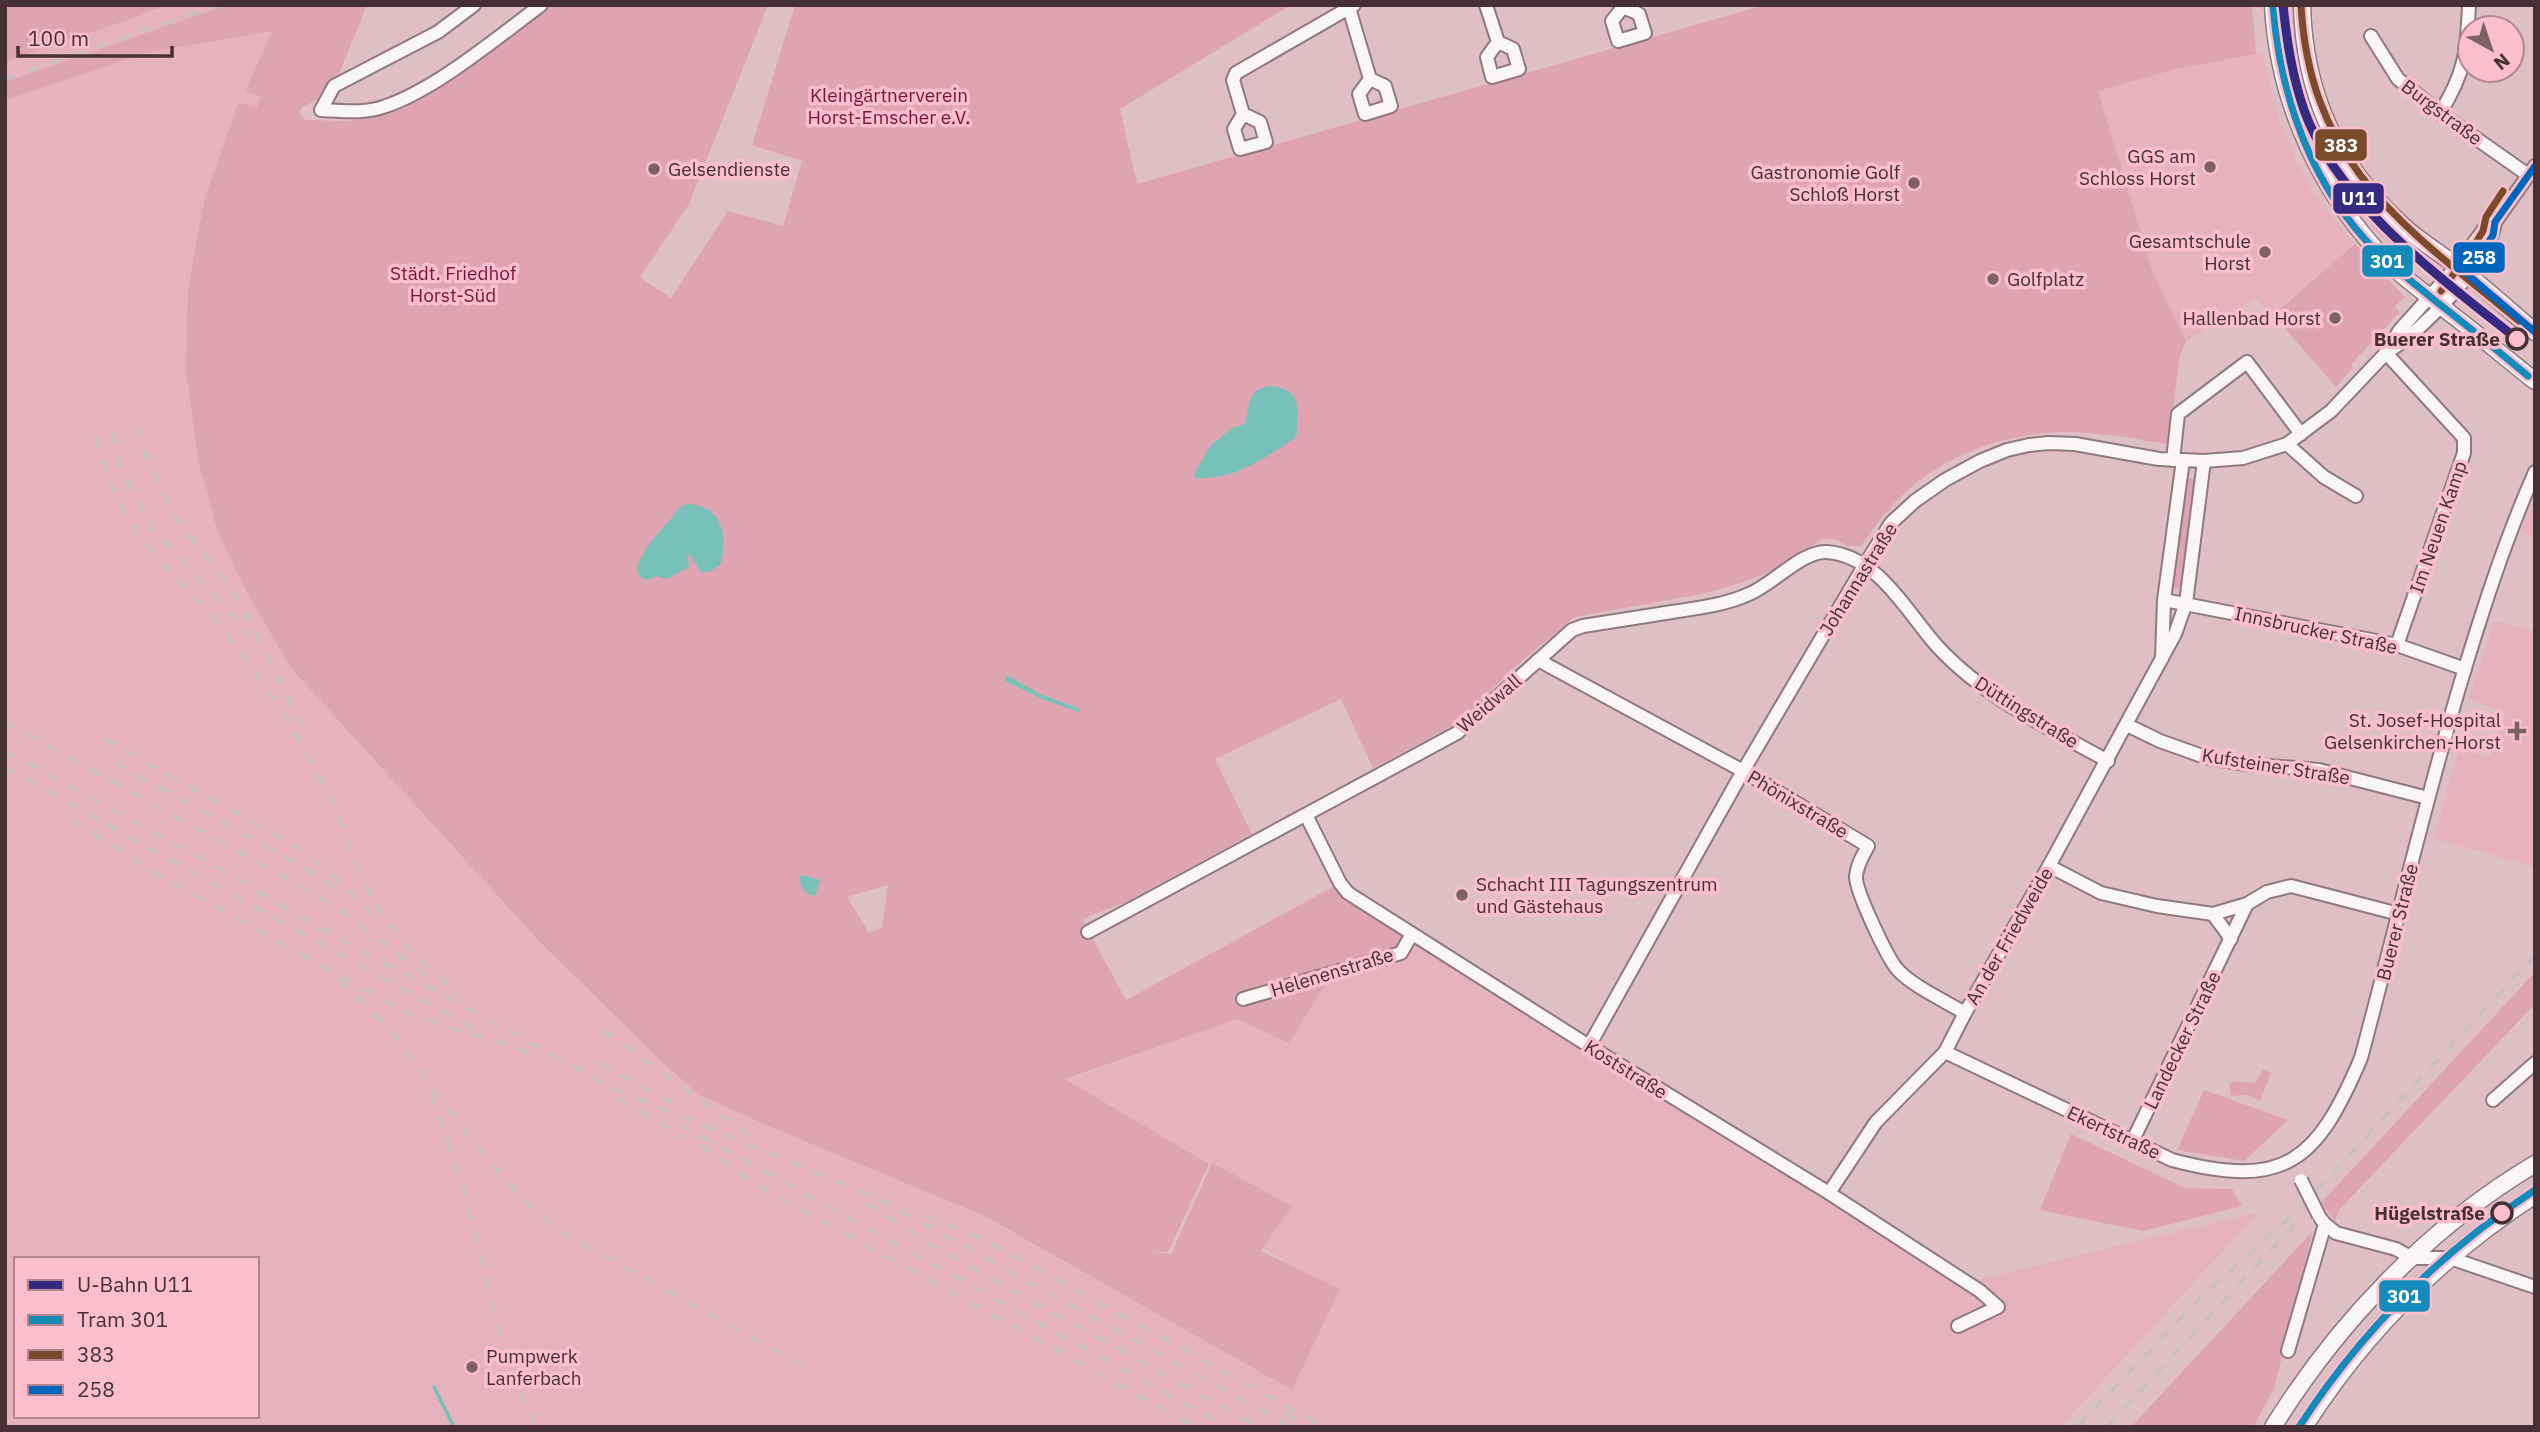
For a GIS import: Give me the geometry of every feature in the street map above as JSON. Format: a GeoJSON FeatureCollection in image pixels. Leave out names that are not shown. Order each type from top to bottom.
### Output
{"type":"FeatureCollection","features":[{"type":"Feature","properties":{"kind":"main road"},"geometry":{"type":"LineString","coordinates":[[2273,5],[2279,66],[2287,94],[2296,120],[2338,200],[2364,236],[2394,268],[2535,381]]}},
{"type":"Feature","properties":{"kind":"main road"},"geometry":{"type":"LineString","coordinates":[[2302,5],[2303,26],[2317,98],[2343,156],[2371,194],[2394,218],[2535,332]]}},
{"type":"Feature","properties":{"kind":"main road"},"geometry":{"type":"LineString","coordinates":[[2273,1427],[2351,1320],[2412,1258],[2479,1201],[2535,1164]]}},
{"type":"Feature","properties":{"kind":"main road"},"geometry":{"type":"LineString","coordinates":[[2304,1427],[2372,1334],[2406,1298],[2449,1258],[2502,1216],[2535,1195]]}},
{"type":"Feature","properties":{"kind":"street"},"geometry":{"type":"LineString","coordinates":[[474,5],[438,32],[334,86],[321,110],[356,112],[385,107],[458,66],[541,5]]}},
{"type":"Feature","properties":{"kind":"street"},"geometry":{"type":"LineString","coordinates":[[1486,5],[1497,42]]}},
{"type":"Feature","properties":{"kind":"street"},"geometry":{"type":"LineString","coordinates":[[2440,113],[2456,85],[2466,55],[2469,5]]}},
{"type":"Feature","properties":{"kind":"street"},"geometry":{"type":"LineString","coordinates":[[1244,114],[1233,80],[1236,73],[1351,7],[1370,79]]}},
{"type":"Feature","properties":{"kind":"street","name":"Burgstraße"},"geometry":{"type":"LineString","coordinates":[[2371,36],[2398,79],[2440,113],[2531,170]]}},
{"type":"Feature","properties":{"kind":"street","name":"Johannastraße"},"geometry":{"type":"LineString","coordinates":[[1589,1046],[1743,771],[1891,523],[1915,501],[1945,480],[2007,450],[2048,443],[2075,444],[2178,460],[2204,461],[2243,458],[2287,444],[2341,402],[2386,353],[2399,331],[2435,301],[2462,271],[2484,229],[2495,222],[2531,170]]}},
{"type":"Feature","properties":{"kind":"street","name":"Im Neuen Kamp"},"geometry":{"type":"LineString","coordinates":[[2386,353],[2464,438],[2464,453],[2397,645]]}},
{"type":"Feature","properties":{"kind":"street","name":"An der Friedweide"},"geometry":{"type":"LineString","coordinates":[[2162,659],[2164,600],[2178,460],[2178,414],[2248,362],[2301,434]]}},
{"type":"Feature","properties":{"kind":"street"},"geometry":{"type":"LineString","coordinates":[[2287,444],[2324,477],[2356,496]]}},
{"type":"Feature","properties":{"kind":"street","name":"An der Friedweide"},"geometry":{"type":"LineString","coordinates":[[1829,1193],[1876,1122],[1945,1052],[2108,761],[2175,634],[2186,603],[2204,461]]}},
{"type":"Feature","properties":{"kind":"street","name":"Buerer Straße"},"geometry":{"type":"LineString","coordinates":[[2291,1162],[2325,1129],[2346,1095],[2361,1058],[2428,797],[2465,669],[2508,537],[2535,472]]}},
{"type":"Feature","properties":{"kind":"street","name":"Weidwall"},"geometry":{"type":"LineString","coordinates":[[1088,932],[1457,733],[1563,637],[1583,626],[1732,600],[1765,587],[1811,555],[1827,552],[1864,566]]}},
{"type":"Feature","properties":{"kind":"street","name":"Düttingstraße"},"geometry":{"type":"LineString","coordinates":[[1864,566],[1899,597],[1937,646],[1969,676],[2013,708],[2108,761]]}},
{"type":"Feature","properties":{"kind":"street","name":"Innsbrucker Straße"},"geometry":{"type":"LineString","coordinates":[[2164,600],[2397,645],[2465,669]]}},
{"type":"Feature","properties":{"kind":"street","name":"Phönixstraße"},"geometry":{"type":"LineString","coordinates":[[1538,660],[1743,771],[1868,846],[1859,863],[1856,877],[1858,892],[1891,960],[1907,977],[1965,1013]]}},
{"type":"Feature","properties":{"kind":"street","name":"Kufsteiner Straße"},"geometry":{"type":"LineString","coordinates":[[2127,725],[2160,741],[2205,757],[2245,764],[2319,770],[2428,797]]}},
{"type":"Feature","properties":{"kind":"street","name":"Koststraße"},"geometry":{"type":"LineString","coordinates":[[1306,815],[1340,883],[1348,893],[1589,1046],[1829,1193],[1980,1291],[1998,1307],[1958,1326]]}},
{"type":"Feature","properties":{"kind":"street"},"geometry":{"type":"LineString","coordinates":[[2049,866],[2101,893],[2213,915],[2247,904],[2267,892],[2291,886],[2399,914]]}},
{"type":"Feature","properties":{"kind":"street","name":"Landecker Straße"},"geometry":{"type":"LineString","coordinates":[[2132,1142],[2247,904]]}},
{"type":"Feature","properties":{"kind":"street"},"geometry":{"type":"LineString","coordinates":[[2213,915],[2231,939]]}},
{"type":"Feature","properties":{"kind":"street","name":"Helenenstraße"},"geometry":{"type":"LineString","coordinates":[[1243,999],[1401,953],[1412,934]]}},
{"type":"Feature","properties":{"kind":"street","name":"Ekertstraße"},"geometry":{"type":"LineString","coordinates":[[1945,1052],[2172,1160],[2211,1170],[2249,1173],[2291,1162]]}},
{"type":"Feature","properties":{"kind":"street"},"geometry":{"type":"LineString","coordinates":[[2493,1100],[2535,1063]]}},
{"type":"Feature","properties":{"kind":"street"},"geometry":{"type":"LineString","coordinates":[[2291,1162],[2322,1220],[2336,1233],[2396,1250],[2412,1258],[2449,1258],[2535,1287]]}},
{"type":"Feature","properties":{"kind":"street"},"geometry":{"type":"LineString","coordinates":[[2288,1351],[2322,1220]]}},
{"type":"Feature","properties":{"kind":"shaded area"},"geometry":{"type":"Polygon","coordinates":[[[171,5],[227,5],[5,82],[5,62],[171,5]]]}},
{"type":"Feature","properties":{"kind":"shaded area"},"geometry":{"type":"Polygon","coordinates":[[[272,30],[245,91],[260,96],[257,108],[238,104],[186,370],[198,460],[218,533],[291,668],[538,940],[664,1064],[700,1095],[835,1150],[982,1216],[1292,1390],[1338,1292],[1264,1248],[1291,1206],[1208,1163],[1066,1080],[1238,1019],[1412,934],[1593,1056],[1960,1284],[2259,1212],[2060,1427],[5,1427],[5,100],[146,53],[272,30]]]}},
{"type":"Feature","properties":{"kind":"shaded area","name":"GGS am Schloss Horst"},"geometry":{"type":"Polygon","coordinates":[[[2262,53],[2277,114],[2296,160],[2315,195],[2355,244],[2272,315],[2256,298],[2186,341],[2153,272],[2098,91],[2176,69],[2262,53]]]}},
{"type":"Feature","properties":{"kind":"shaded area"},"geometry":{"type":"Polygon","coordinates":[[[2535,499],[2535,537],[2521,532],[2535,499]]]}},
{"type":"Feature","properties":{"kind":"shaded area","name":"St. Josef-Hospital Gelsenkirchen-Horst"},"geometry":{"type":"Polygon","coordinates":[[[2494,621],[2535,631],[2535,867],[2434,838],[2459,748],[2488,758],[2506,714],[2469,699],[2494,621]]]}},
{"type":"Feature","properties":{"kind":"green space"},"geometry":{"type":"Polygon","coordinates":[[[5,5],[171,5],[5,62],[5,5]]]}},
{"type":"Feature","properties":{"kind":"green space"},"geometry":{"type":"Polygon","coordinates":[[[227,5],[367,5],[334,86],[325,96],[302,107],[299,112],[305,120],[352,121],[387,112],[435,86],[550,5],[768,5],[689,204],[640,277],[671,298],[728,211],[783,226],[802,161],[752,145],[795,5],[1291,5],[1120,109],[1137,184],[1765,5],[2252,5],[2256,54],[2176,69],[2098,91],[2153,272],[2186,341],[2180,356],[2168,444],[2064,432],[2017,437],[1970,452],[1948,462],[1909,489],[1885,513],[1860,546],[1848,546],[1834,539],[1822,539],[1779,568],[1741,583],[1701,594],[1575,617],[1518,664],[1456,724],[1373,768],[1341,699],[1215,759],[1252,834],[1124,903],[1082,919],[1126,1000],[1340,883],[1412,934],[1401,953],[1334,971],[1289,1043],[1238,1019],[1065,1079],[1209,1164],[1168,1252],[1150,1252],[1171,1254],[1212,1163],[1292,1206],[1261,1251],[1340,1289],[1292,1390],[982,1215],[700,1095],[664,1064],[538,940],[291,668],[251,600],[218,533],[198,460],[186,370],[188,290],[206,195],[238,103],[257,107],[260,96],[245,91],[272,31],[146,53],[5,100],[5,82],[227,5]],[[888,885],[847,897],[869,933],[882,928],[888,885]]]}},
{"type":"Feature","properties":{"kind":"green space"},"geometry":{"type":"Polygon","coordinates":[[[2354,199],[2372,219],[2434,274],[2434,278],[2376,231],[2352,200],[2354,199]]]}},
{"type":"Feature","properties":{"kind":"green space","name":"Hallenbad Horst"},"geometry":{"type":"Polygon","coordinates":[[[2355,244],[2405,297],[2395,306],[2400,312],[2351,364],[2353,367],[2336,387],[2273,315],[2355,244]]]}},
{"type":"Feature","properties":{"kind":"green space"},"geometry":{"type":"Polygon","coordinates":[[[2185,478],[2196,479],[2183,589],[2171,588],[2185,478]]]}},
{"type":"Feature","properties":{"kind":"green space"},"geometry":{"type":"Polygon","coordinates":[[[2535,972],[2535,1004],[2338,1211],[2335,1221],[2321,1203],[2535,972]]]}},
{"type":"Feature","properties":{"kind":"green space"},"geometry":{"type":"Polygon","coordinates":[[[2263,1070],[2271,1073],[2260,1101],[2248,1095],[2231,1096],[2229,1084],[2234,1081],[2255,1083],[2263,1070]]]}},
{"type":"Feature","properties":{"kind":"green space"},"geometry":{"type":"Polygon","coordinates":[[[2204,1090],[2288,1120],[2244,1161],[2177,1150],[2204,1090]]]}},
{"type":"Feature","properties":{"kind":"green space"},"geometry":{"type":"Polygon","coordinates":[[[2071,1134],[2185,1188],[2232,1189],[2242,1206],[2143,1231],[2040,1210],[2071,1134]]]}},
{"type":"Feature","properties":{"kind":"green space"},"geometry":{"type":"Polygon","coordinates":[[[2313,1231],[2274,1389],[2253,1427],[2131,1427],[2313,1231]]]}},
{"type":"Feature","properties":{"kind":"water"},"geometry":{"type":"Polygon","coordinates":[[[1273,386],[1289,392],[1296,400],[1295,438],[1236,472],[1196,478],[1194,474],[1210,446],[1232,428],[1245,424],[1253,394],[1264,387],[1273,386]]]}},
{"type":"Feature","properties":{"kind":"water"},"geometry":{"type":"Polygon","coordinates":[[[686,504],[708,509],[720,524],[724,543],[720,565],[709,572],[701,572],[690,555],[689,567],[667,579],[656,576],[642,579],[637,570],[645,550],[686,504]]]}},
{"type":"Feature","properties":{"kind":"water"},"geometry":{"type":"Polygon","coordinates":[[[1007,675],[1040,694],[1081,709],[1079,712],[1042,699],[1005,681],[1007,675]]]}},
{"type":"Feature","properties":{"kind":"water"},"geometry":{"type":"Polygon","coordinates":[[[802,875],[820,880],[815,896],[802,887],[799,877],[802,875]]]}},
{"type":"Feature","properties":{"kind":"waterway"},"geometry":{"type":"LineString","coordinates":[[434,1387],[454,1427]]}},
{"type":"Feature","properties":{"kind":"railway"},"geometry":{"type":"LineString","coordinates":[[5,79],[218,5]]}},
{"type":"Feature","properties":{"kind":"railway"},"geometry":{"type":"LineString","coordinates":[[138,426],[145,454],[171,509],[181,526],[228,583],[302,725]]}},
{"type":"Feature","properties":{"kind":"railway"},"geometry":{"type":"LineString","coordinates":[[113,433],[124,475],[153,529],[240,623],[250,638]]}},
{"type":"Feature","properties":{"kind":"railway"},"geometry":{"type":"LineString","coordinates":[[96,436],[109,480],[123,510],[142,540],[224,629],[285,715],[335,806],[354,860],[375,903],[409,947],[459,996]]}},
{"type":"Feature","properties":{"kind":"railway"},"geometry":{"type":"LineString","coordinates":[[5,722],[297,884],[340,910],[427,976]]}},
{"type":"Feature","properties":{"kind":"railway"},"geometry":{"type":"LineString","coordinates":[[104,739],[301,849],[379,921]]}},
{"type":"Feature","properties":{"kind":"railway"},"geometry":{"type":"LineString","coordinates":[[5,751],[212,864],[309,922],[619,1091],[879,1199],[1292,1427]]}},
{"type":"Feature","properties":{"kind":"railway"},"geometry":{"type":"LineString","coordinates":[[116,763],[308,870],[335,888]]}},
{"type":"Feature","properties":{"kind":"railway"},"geometry":{"type":"LineString","coordinates":[[5,767],[115,828]]}},
{"type":"Feature","properties":{"kind":"railway"},"geometry":{"type":"LineString","coordinates":[[71,820],[156,873],[403,1011],[540,1057]]}},
{"type":"Feature","properties":{"kind":"railway"},"geometry":{"type":"LineString","coordinates":[[106,824],[473,1028]]}},
{"type":"Feature","properties":{"kind":"railway"},"geometry":{"type":"LineString","coordinates":[[2077,1427],[2199,1299],[2300,1208],[2535,955]]}},
{"type":"Feature","properties":{"kind":"railway"},"geometry":{"type":"LineString","coordinates":[[340,980],[392,1032],[470,1138],[525,1202],[563,1233],[802,1365]]}},
{"type":"Feature","properties":{"kind":"railway"},"geometry":{"type":"LineString","coordinates":[[603,1030],[757,1140]]}},
{"type":"Feature","properties":{"kind":"railway"},"geometry":{"type":"LineString","coordinates":[[599,1063],[678,1106]]}},
{"type":"Feature","properties":{"kind":"railway"},"geometry":{"type":"LineString","coordinates":[[431,1094],[465,1192],[501,1338],[519,1390],[537,1427]]}},
{"type":"Feature","properties":{"kind":"railway"},"geometry":{"type":"LineString","coordinates":[[618,1099],[685,1137]]}},
{"type":"Feature","properties":{"kind":"railway"},"geometry":{"type":"LineString","coordinates":[[679,1124],[1227,1427]]}},
{"type":"Feature","properties":{"kind":"railway"},"geometry":{"type":"LineString","coordinates":[[700,1145],[755,1184],[1196,1427]]}},
{"type":"Feature","properties":{"kind":"railway"},"geometry":{"type":"LineString","coordinates":[[867,1203],[931,1245],[1259,1427]]}},
{"type":"Feature","properties":{"kind":"railway"},"geometry":{"type":"LineString","coordinates":[[925,1215],[987,1241],[1324,1427]]}},
{"type":"Feature","properties":{"kind":"railway"},"geometry":{"type":"LineString","coordinates":[[2107,1427],[2295,1224]]}},
{"type":"Feature","properties":{"kind":"railway"},"geometry":{"type":"LineString","coordinates":[[1285,1413],[1309,1427]]}},
{"type":"Feature","properties":{"kind":"metro line","name":"U11"},"geometry":{"type":"LineString","coordinates":[[2283,5],[2290,58],[2304,110],[2320,144],[2341,177],[2366,208],[2425,265],[2517,339]]}},
{"type":"Feature","properties":{"kind":"tram line","name":"301"},"geometry":{"type":"LineString","coordinates":[[2273,6],[2283,73],[2292,106],[2303,138],[2333,198],[2353,226],[2376,251],[2528,376]]}},
{"type":"Feature","properties":{"kind":"tram line","name":"301"},"geometry":{"type":"LineString","coordinates":[[2299,1427],[2349,1358],[2404,1296],[2466,1240],[2535,1190]]}},
{"type":"Feature","properties":{"kind":"transit line","name":"383"},"geometry":{"type":"LineString","coordinates":[[2301,5],[2308,61],[2323,109],[2344,151],[2371,188],[2402,222],[2519,321]]}},
{"type":"Feature","properties":{"kind":"transit line","name":"258"},"geometry":{"type":"LineString","coordinates":[[2535,166],[2495,222],[2493,235],[2468,275],[2535,332]]}},
{"type":"Feature","properties":{"kind":"transit line","name":"383"},"geometry":{"type":"LineString","coordinates":[[2441,291],[2470,252],[2483,231],[2486,217],[2503,191]]}},
{"type":"Feature","properties":{"kind":"place","name":"GGS am Schloss Horst"},"geometry":{"type":"Point","coordinates":[2210,167]}},
{"type":"Feature","properties":{"kind":"place","name":"Gelsendienste"},"geometry":{"type":"Point","coordinates":[654,169]}},
{"type":"Feature","properties":{"kind":"place","name":"Gastronomie Golf Schloß Horst"},"geometry":{"type":"Point","coordinates":[1914,183]}},
{"type":"Feature","properties":{"kind":"place","name":"Gesamtschule Horst"},"geometry":{"type":"Point","coordinates":[2265,252]}},
{"type":"Feature","properties":{"kind":"place","name":"Golfplatz"},"geometry":{"type":"Point","coordinates":[1993,279]}},
{"type":"Feature","properties":{"kind":"place","name":"Hallenbad Horst"},"geometry":{"type":"Point","coordinates":[2335,318]}},
{"type":"Feature","properties":{"kind":"place","name":"Buerer Straße"},"geometry":{"type":"Point","coordinates":[2517,339]}},
{"type":"Feature","properties":{"kind":"place","name":"St. Josef-Hospital Gelsenkirchen-Horst"},"geometry":{"type":"Point","coordinates":[2517,731]}},
{"type":"Feature","properties":{"kind":"place","name":"Schacht III Tagungszentrum und Gästehaus"},"geometry":{"type":"Point","coordinates":[1462,895]}},
{"type":"Feature","properties":{"kind":"place","name":"Hügelstraße"},"geometry":{"type":"Point","coordinates":[2502,1213]}},
{"type":"Feature","properties":{"kind":"place","name":"Pumpwerk Lanferbach"},"geometry":{"type":"Point","coordinates":[472,1367]}},
{"type":"Feature","properties":{"kind":"park label","name":"Kleingärtnerverein Horst-Emscher e.V."},"geometry":{"type":"Point","coordinates":[889,106]}},
{"type":"Feature","properties":{"kind":"park label","name":"Städt. Friedhof Horst-Süd"},"geometry":{"type":"Point","coordinates":[453,284]}}]}
